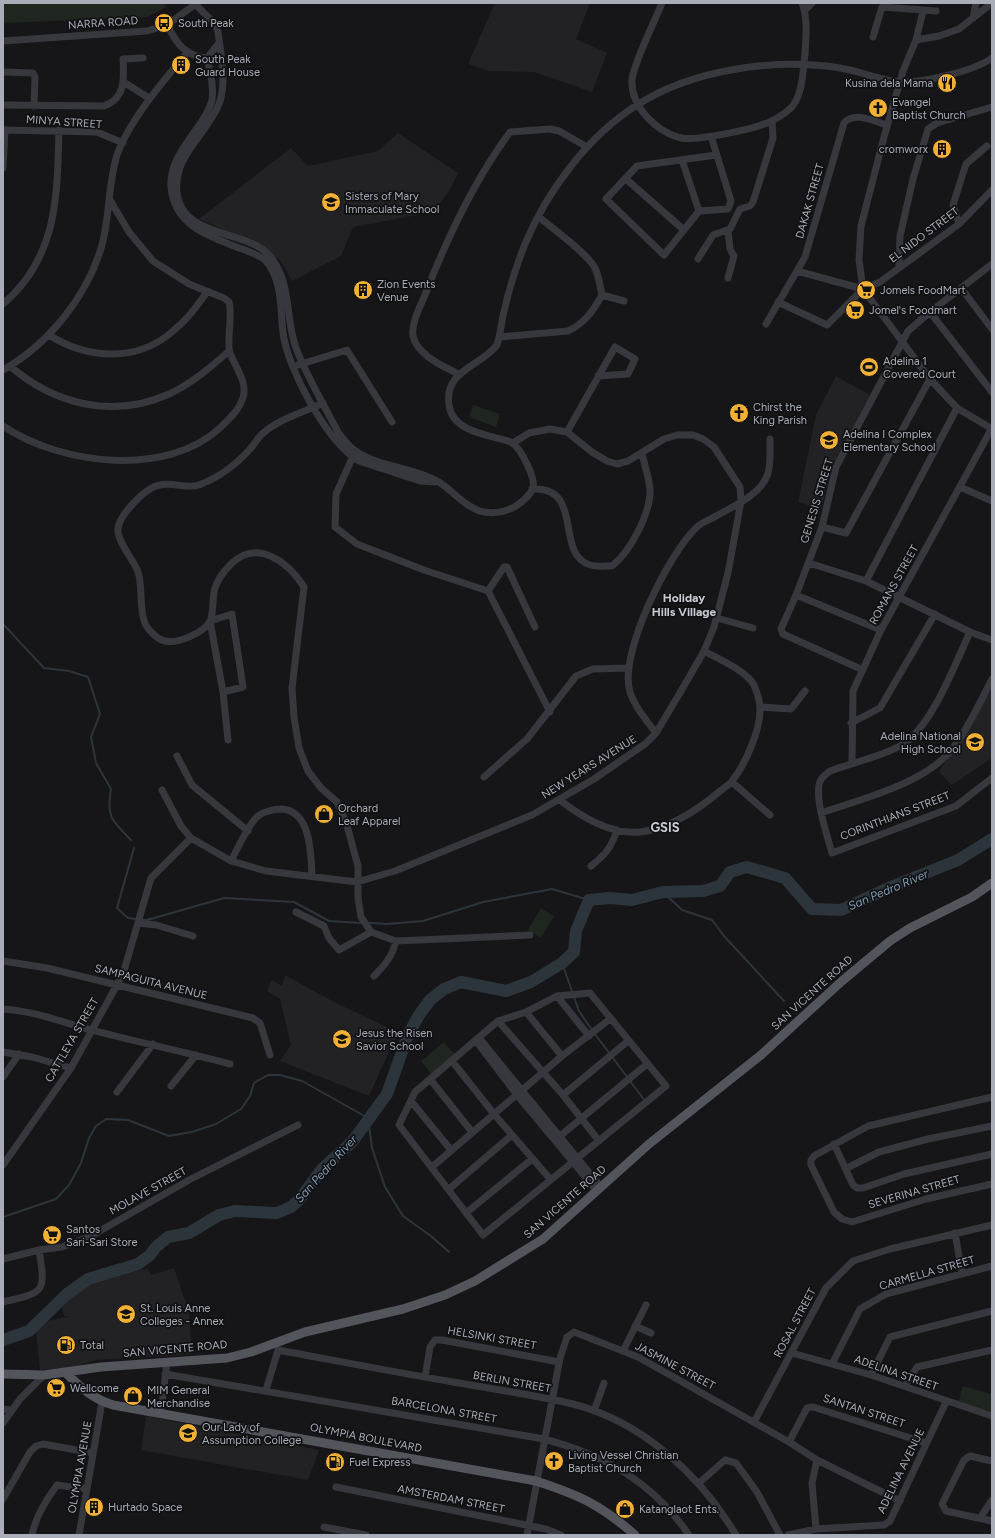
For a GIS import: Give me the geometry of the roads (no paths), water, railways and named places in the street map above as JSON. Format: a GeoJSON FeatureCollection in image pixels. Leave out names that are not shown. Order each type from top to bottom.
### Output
{"type":"FeatureCollection","features":[{"type":"Feature","properties":{"kind":"main road","name":"SAN VICENTE ROAD"},"geometry":{"type":"LineString","coordinates":[[3,1374],[66,1374],[101,1368],[227,1358],[251,1352],[305,1332],[403,1309],[444,1295],[475,1281],[523,1253],[543,1239],[664,1132],[762,1055],[842,981],[890,941],[916,925],[972,897],[992,883]]}},
{"type":"Feature","properties":{"kind":"main road","name":"OLYMPIA BOULEVARD"},"geometry":{"type":"LineString","coordinates":[[66,1374],[90,1395],[102,1402],[536,1481],[573,1493],[592,1502],[617,1519],[635,1535]]}},
{"type":"Feature","properties":{"kind":"street"},"geometry":{"type":"LineString","coordinates":[[662,3],[636,67],[632,79],[633,90],[637,105],[664,132],[682,138],[711,136],[762,125],[772,121],[794,105],[801,87],[804,63],[806,38],[803,6],[812,3]]}},
{"type":"Feature","properties":{"kind":"street"},"geometry":{"type":"LineString","coordinates":[[973,18],[976,3]]}},
{"type":"Feature","properties":{"kind":"street"},"geometry":{"type":"LineString","coordinates":[[916,40],[939,36],[959,29],[992,3]]}},
{"type":"Feature","properties":{"kind":"street"},"geometry":{"type":"LineString","coordinates":[[196,4],[216,26],[220,43],[223,86],[221,97],[213,115],[190,147],[178,170],[177,195],[181,205],[196,222],[204,227],[260,248],[269,255],[277,265],[284,285],[291,332],[302,363],[338,432],[353,454]]}},
{"type":"Feature","properties":{"kind":"street","name":"NARRA ROAD"},"geometry":{"type":"LineString","coordinates":[[3,40],[125,33],[147,30],[167,25],[196,4]]}},
{"type":"Feature","properties":{"kind":"street"},"geometry":{"type":"LineString","coordinates":[[873,37],[882,8],[936,11]]}},
{"type":"Feature","properties":{"kind":"street"},"geometry":{"type":"LineString","coordinates":[[923,11],[916,40],[900,82],[887,125],[861,226],[859,260],[863,290],[903,345],[930,379],[956,408],[992,429]]}},
{"type":"Feature","properties":{"kind":"street"},"geometry":{"type":"LineString","coordinates":[[167,25],[174,38],[187,53],[197,57],[207,58]]}},
{"type":"Feature","properties":{"kind":"street"},"geometry":{"type":"LineString","coordinates":[[207,58],[220,43]]}},
{"type":"Feature","properties":{"kind":"street"},"geometry":{"type":"LineString","coordinates":[[3,370],[49,335],[86,286],[102,245],[114,168],[123,143],[150,98],[187,53]]}},
{"type":"Feature","properties":{"kind":"street"},"geometry":{"type":"LineString","coordinates":[[3,105],[104,106],[114,100],[125,83],[123,59],[143,58]]}},
{"type":"Feature","properties":{"kind":"street"},"geometry":{"type":"LineString","coordinates":[[207,58],[212,88],[212,100],[207,112],[178,156],[173,168],[170,180],[172,195],[177,207],[192,227],[202,233],[250,251],[265,260],[273,271],[281,304],[284,334],[294,366],[314,408],[333,438],[353,454],[424,475],[440,483],[475,509],[483,512],[494,513],[505,512],[517,505],[532,489],[534,481],[522,456],[513,443],[477,433],[458,424],[452,415],[449,405],[450,386],[458,374],[490,354],[497,345],[515,272],[525,244],[539,217],[569,170],[587,147],[637,105],[663,92],[691,81],[733,69],[767,64],[804,63],[842,68],[900,82],[932,78],[964,71],[992,58]]}},
{"type":"Feature","properties":{"kind":"street"},"geometry":{"type":"LineString","coordinates":[[3,72],[30,72],[35,77],[34,106]]}},
{"type":"Feature","properties":{"kind":"street"},"geometry":{"type":"LineString","coordinates":[[125,83],[150,98]]}},
{"type":"Feature","properties":{"kind":"street"},"geometry":{"type":"LineString","coordinates":[[899,268],[900,236],[913,179],[928,129],[937,122],[992,107]]}},
{"type":"Feature","properties":{"kind":"street","name":"DAKAK STREET"},"geometry":{"type":"LineString","coordinates":[[766,324],[805,257],[844,123],[849,117],[855,116],[887,125]]}},
{"type":"Feature","properties":{"kind":"street"},"geometry":{"type":"LineString","coordinates":[[698,259],[714,235],[728,230],[732,226],[740,209],[750,206],[753,202],[773,138],[772,121]]}},
{"type":"Feature","properties":{"kind":"street"},"geometry":{"type":"LineString","coordinates":[[458,374],[436,362],[423,352],[413,336],[413,325],[433,274],[479,177],[510,132],[550,128],[559,131],[587,147]]}},
{"type":"Feature","properties":{"kind":"street"},"geometry":{"type":"LineString","coordinates":[[3,168],[4,130]]}},
{"type":"Feature","properties":{"kind":"street","name":"MINYA STREET"},"geometry":{"type":"LineString","coordinates":[[4,130],[97,132],[123,143]]}},
{"type":"Feature","properties":{"kind":"street"},"geometry":{"type":"LineString","coordinates":[[3,304],[16,293],[27,279],[38,260],[50,231],[56,200],[59,130]]}},
{"type":"Feature","properties":{"kind":"street"},"geometry":{"type":"LineString","coordinates":[[711,136],[732,201],[728,209],[699,211],[664,255],[606,199],[638,166],[716,155]]}},
{"type":"Feature","properties":{"kind":"street"},"geometry":{"type":"LineString","coordinates":[[959,224],[953,205],[966,164],[987,146]]}},
{"type":"Feature","properties":{"kind":"street"},"geometry":{"type":"LineString","coordinates":[[682,160],[699,211]]}},
{"type":"Feature","properties":{"kind":"street"},"geometry":{"type":"LineString","coordinates":[[626,179],[684,230]]}},
{"type":"Feature","properties":{"kind":"street","name":"EL NIDO STREET"},"geometry":{"type":"LineString","coordinates":[[778,302],[827,325],[863,290],[880,282],[959,224],[992,190]]}},
{"type":"Feature","properties":{"kind":"street"},"geometry":{"type":"LineString","coordinates":[[3,426],[30,442],[56,452],[95,459],[142,459],[182,451],[200,443],[216,432],[232,417],[243,400],[244,385],[229,351],[231,320],[229,302],[224,298],[189,284],[153,261],[129,232],[110,200]]}},
{"type":"Feature","properties":{"kind":"street"},"geometry":{"type":"LineString","coordinates":[[500,337],[568,332],[577,327],[591,314],[602,295],[599,279],[594,266],[585,256],[539,217]]}},
{"type":"Feature","properties":{"kind":"street"},"geometry":{"type":"LineString","coordinates":[[728,230],[730,249],[734,256],[728,278]]}},
{"type":"Feature","properties":{"kind":"street","name":"GENESIS STREET"},"geometry":{"type":"LineString","coordinates":[[863,670],[783,634],[781,629],[809,563],[822,527],[836,467],[903,345],[908,331],[992,264]]}},
{"type":"Feature","properties":{"kind":"street"},"geometry":{"type":"LineString","coordinates":[[797,271],[863,290]]}},
{"type":"Feature","properties":{"kind":"street"},"geometry":{"type":"LineString","coordinates":[[961,288],[992,329]]}},
{"type":"Feature","properties":{"kind":"street"},"geometry":{"type":"LineString","coordinates":[[49,335],[66,346],[103,355],[141,350],[173,332],[207,292]]}},
{"type":"Feature","properties":{"kind":"street"},"geometry":{"type":"LineString","coordinates":[[602,295],[624,301]]}},
{"type":"Feature","properties":{"kind":"street"},"geometry":{"type":"LineString","coordinates":[[930,312],[992,392]]}},
{"type":"Feature","properties":{"kind":"street"},"geometry":{"type":"LineString","coordinates":[[568,432],[598,376],[615,347],[636,359],[628,374],[598,376]]}},
{"type":"Feature","properties":{"kind":"street"},"geometry":{"type":"LineString","coordinates":[[294,366],[347,350],[392,422]]}},
{"type":"Feature","properties":{"kind":"street"},"geometry":{"type":"LineString","coordinates":[[10,366],[25,379],[58,397],[83,404],[111,408],[143,404],[170,394],[209,368],[229,351]]}},
{"type":"Feature","properties":{"kind":"street"},"geometry":{"type":"LineString","coordinates":[[822,527],[846,533],[930,379]]}},
{"type":"Feature","properties":{"kind":"street"},"geometry":{"type":"LineString","coordinates":[[223,692],[243,687],[232,614],[210,621],[198,632],[187,638],[175,641],[165,641],[159,639],[144,623],[138,573],[122,544],[118,529],[122,516],[136,501],[153,487],[160,484],[197,485],[217,478],[236,464],[262,435],[290,417],[323,403]]}},
{"type":"Feature","properties":{"kind":"street"},"geometry":{"type":"LineString","coordinates":[[866,581],[956,408]]}},
{"type":"Feature","properties":{"kind":"street","name":"NEW YEARS AVENUE"},"geometry":{"type":"LineString","coordinates":[[162,790],[181,826],[191,838],[210,850],[231,860],[266,871],[357,882],[394,872],[532,815],[560,800],[631,755],[645,744],[656,733],[704,651],[717,618],[728,573],[741,500],[741,494],[737,481],[714,447],[703,439],[693,435],[678,435],[664,439],[628,461],[618,464],[592,452],[568,432],[550,428],[529,433],[513,443]]}},
{"type":"Feature","properties":{"kind":"street","name":"ROMANS STREET"},"geometry":{"type":"LineString","coordinates":[[852,763],[851,723],[853,691],[881,630],[992,429]]}},
{"type":"Feature","properties":{"kind":"street"},"geometry":{"type":"LineString","coordinates":[[656,733],[639,710],[630,691],[628,668],[643,617],[661,579],[680,546],[698,525],[751,495],[764,483],[768,473],[770,461],[770,439]]}},
{"type":"Feature","properties":{"kind":"street"},"geometry":{"type":"LineString","coordinates":[[532,489],[547,490],[561,501],[565,508],[571,542],[582,561],[590,565],[612,566],[625,553],[644,519],[648,504],[650,489],[642,452]]}},
{"type":"Feature","properties":{"kind":"street"},"geometry":{"type":"LineString","coordinates":[[353,454],[336,494],[335,527],[357,544],[424,570],[488,591],[550,712]]}},
{"type":"Feature","properties":{"kind":"street"},"geometry":{"type":"LineString","coordinates":[[960,487],[992,501]]}},
{"type":"Feature","properties":{"kind":"street"},"geometry":{"type":"LineString","coordinates":[[228,740],[223,692],[210,621],[215,588],[223,572],[241,554],[258,552],[279,560],[296,574],[304,587],[292,688],[294,717],[299,748],[308,771],[321,788],[337,802],[346,822],[358,866],[357,882],[361,917],[370,931],[396,941],[530,934]]}},
{"type":"Feature","properties":{"kind":"street"},"geometry":{"type":"LineString","coordinates":[[809,563],[866,581],[970,632],[992,640]]}},
{"type":"Feature","properties":{"kind":"street"},"geometry":{"type":"LineString","coordinates":[[488,591],[504,567],[507,567],[535,627]]}},
{"type":"Feature","properties":{"kind":"street"},"geometry":{"type":"LineString","coordinates":[[796,595],[881,630]]}},
{"type":"Feature","properties":{"kind":"street"},"geometry":{"type":"LineString","coordinates":[[851,723],[880,708],[934,614]]}},
{"type":"Feature","properties":{"kind":"street"},"geometry":{"type":"LineString","coordinates":[[717,618],[753,628]]}},
{"type":"Feature","properties":{"kind":"street","name":"CORINTHIANS STREET"},"geometry":{"type":"LineString","coordinates":[[970,632],[923,725],[907,741],[893,749],[830,771],[822,777],[819,785],[821,813],[832,853],[956,806],[992,778]]}},
{"type":"Feature","properties":{"kind":"street"},"geometry":{"type":"LineString","coordinates":[[560,800],[586,818],[617,830],[639,832],[658,828],[684,817],[701,807],[732,782],[752,744],[760,707],[753,683],[738,669],[704,651]]}},
{"type":"Feature","properties":{"kind":"street"},"geometry":{"type":"LineString","coordinates":[[484,778],[527,739],[550,712],[564,689],[576,676],[593,669],[628,668]]}},
{"type":"Feature","properties":{"kind":"street"},"geometry":{"type":"LineString","coordinates":[[821,813],[905,783],[940,762],[953,748],[992,679]]}},
{"type":"Feature","properties":{"kind":"street"},"geometry":{"type":"LineString","coordinates":[[760,707],[791,709],[805,692]]}},
{"type":"Feature","properties":{"kind":"street"},"geometry":{"type":"LineString","coordinates":[[177,756],[192,785],[248,830]]}},
{"type":"Feature","properties":{"kind":"street"},"geometry":{"type":"LineString","coordinates":[[732,782],[770,815]]}},
{"type":"Feature","properties":{"kind":"street"},"geometry":{"type":"LineString","coordinates":[[231,860],[248,830],[258,816],[275,809],[290,810],[300,818],[307,831],[312,876]]}},
{"type":"Feature","properties":{"kind":"street"},"geometry":{"type":"LineString","coordinates":[[591,866],[604,856],[612,847],[617,830]]}},
{"type":"Feature","properties":{"kind":"street","name":"CATTLEYA STREET"},"geometry":{"type":"LineString","coordinates":[[3,1165],[71,1068],[117,984],[126,966],[151,878],[191,838]]}},
{"type":"Feature","properties":{"kind":"street"},"geometry":{"type":"LineString","coordinates":[[296,912],[324,926],[329,938],[339,950],[370,931]]}},
{"type":"Feature","properties":{"kind":"street"},"geometry":{"type":"LineString","coordinates":[[139,921],[193,936]]}},
{"type":"Feature","properties":{"kind":"street"},"geometry":{"type":"LineString","coordinates":[[374,976],[388,963],[393,953],[396,941]]}},
{"type":"Feature","properties":{"kind":"street","name":"SAMPAGUITA AVENUE"},"geometry":{"type":"LineString","coordinates":[[3,961],[29,964],[117,984],[253,1018],[260,1022],[270,1055]]}},
{"type":"Feature","properties":{"kind":"street"},"geometry":{"type":"LineString","coordinates":[[590,993],[666,1086],[483,1235],[399,1125],[415,1092],[498,1021],[526,1012],[557,996],[590,993]]}},
{"type":"Feature","properties":{"kind":"street"},"geometry":{"type":"LineString","coordinates":[[557,996],[589,1036]]}},
{"type":"Feature","properties":{"kind":"street"},"geometry":{"type":"LineString","coordinates":[[3,1009],[22,1010],[91,1030],[230,1064]]}},
{"type":"Feature","properties":{"kind":"street"},"geometry":{"type":"LineString","coordinates":[[526,1012],[562,1056]]}},
{"type":"Feature","properties":{"kind":"street"},"geometry":{"type":"LineString","coordinates":[[432,1167],[562,1056],[610,1019]]}},
{"type":"Feature","properties":{"kind":"street"},"geometry":{"type":"LineString","coordinates":[[498,1021],[563,1095],[599,1142]]}},
{"type":"Feature","properties":{"kind":"street"},"geometry":{"type":"LineString","coordinates":[[477,1039],[519,1093],[599,1189]]}},
{"type":"Feature","properties":{"kind":"street"},"geometry":{"type":"LineString","coordinates":[[563,1095],[628,1041]]}},
{"type":"Feature","properties":{"kind":"street"},"geometry":{"type":"LineString","coordinates":[[116,1092],[153,1044]]}},
{"type":"Feature","properties":{"kind":"street"},"geometry":{"type":"LineString","coordinates":[[3,1052],[19,1054],[71,1068]]}},
{"type":"Feature","properties":{"kind":"street"},"geometry":{"type":"LineString","coordinates":[[3,1077],[19,1054]]}},
{"type":"Feature","properties":{"kind":"street"},"geometry":{"type":"LineString","coordinates":[[171,1086],[196,1055]]}},
{"type":"Feature","properties":{"kind":"street"},"geometry":{"type":"LineString","coordinates":[[452,1061],[494,1114],[551,1180]]}},
{"type":"Feature","properties":{"kind":"street"},"geometry":{"type":"LineString","coordinates":[[560,1136],[647,1064]]}},
{"type":"Feature","properties":{"kind":"street"},"geometry":{"type":"LineString","coordinates":[[430,1079],[472,1132]]}},
{"type":"Feature","properties":{"kind":"street"},"geometry":{"type":"LineString","coordinates":[[519,1093],[560,1136],[576,1160]]}},
{"type":"Feature","properties":{"kind":"street"},"geometry":{"type":"LineString","coordinates":[[992,1097],[868,1126],[834,1144],[847,1168],[853,1185],[857,1188],[862,1188],[904,1174],[992,1154]]}},
{"type":"Feature","properties":{"kind":"street"},"geometry":{"type":"LineString","coordinates":[[410,1101],[451,1150]]}},
{"type":"Feature","properties":{"kind":"street","name":"MOLAVE STREET"},"geometry":{"type":"LineString","coordinates":[[3,1259],[39,1250],[62,1247],[91,1236],[189,1180],[298,1125]]}},
{"type":"Feature","properties":{"kind":"street"},"geometry":{"type":"LineString","coordinates":[[847,1168],[879,1152],[928,1139],[992,1126]]}},
{"type":"Feature","properties":{"kind":"street"},"geometry":{"type":"LineString","coordinates":[[449,1189],[512,1135]]}},
{"type":"Feature","properties":{"kind":"street","name":"SEVERINA STREET"},"geometry":{"type":"LineString","coordinates":[[834,1144],[814,1156],[811,1160],[811,1165],[834,1212],[842,1219],[852,1222],[926,1199],[992,1184]]}},
{"type":"Feature","properties":{"kind":"street"},"geometry":{"type":"LineString","coordinates":[[466,1213],[532,1159]]}},
{"type":"Feature","properties":{"kind":"street","name":"ROSAL STREET"},"geometry":{"type":"LineString","coordinates":[[754,1422],[826,1288],[853,1261],[890,1249],[992,1224]]}},
{"type":"Feature","properties":{"kind":"street"},"geometry":{"type":"LineString","coordinates":[[955,1233],[962,1273]]}},
{"type":"Feature","properties":{"kind":"street"},"geometry":{"type":"LineString","coordinates":[[3,1302],[35,1293],[41,1286],[43,1278],[39,1250]]}},
{"type":"Feature","properties":{"kind":"street","name":"CARMELLA STREET"},"geometry":{"type":"LineString","coordinates":[[832,1364],[860,1309],[886,1294],[992,1266]]}},
{"type":"Feature","properties":{"kind":"street"},"geometry":{"type":"LineString","coordinates":[[622,1351],[646,1304]]}},
{"type":"Feature","properties":{"kind":"street"},"geometry":{"type":"LineString","coordinates":[[871,1375],[890,1337],[992,1311]]}},
{"type":"Feature","properties":{"kind":"street"},"geometry":{"type":"LineString","coordinates":[[635,1326],[651,1333]]}},
{"type":"Feature","properties":{"kind":"street","name":"JASMINE STREET"},"geometry":{"type":"LineString","coordinates":[[526,1535],[559,1362],[566,1337],[574,1332],[638,1357],[789,1442],[817,1460],[900,1501]]}},
{"type":"Feature","properties":{"kind":"street","name":"HELSINKI STREET"},"geometry":{"type":"LineString","coordinates":[[425,1377],[430,1347],[435,1340],[442,1340],[559,1362]]}},
{"type":"Feature","properties":{"kind":"street","name":"BERLIN STREET"},"geometry":{"type":"LineString","coordinates":[[266,1390],[278,1350],[572,1404],[594,1411],[621,1423],[640,1434],[668,1454],[699,1483],[724,1515],[736,1535]]}},
{"type":"Feature","properties":{"kind":"street"},"geometry":{"type":"LineString","coordinates":[[905,1386],[917,1367],[992,1350]]}},
{"type":"Feature","properties":{"kind":"street","name":"ADELINA STREET"},"geometry":{"type":"LineString","coordinates":[[792,1353],[871,1375],[946,1402],[992,1416]]}},
{"type":"Feature","properties":{"kind":"street"},"geometry":{"type":"LineString","coordinates":[[161,1412],[167,1362]]}},
{"type":"Feature","properties":{"kind":"street","name":"BARCELONA STREET"},"geometry":{"type":"LineString","coordinates":[[166,1374],[544,1439],[587,1452],[606,1460],[635,1478],[682,1524],[688,1535]]}},
{"type":"Feature","properties":{"kind":"street"},"geometry":{"type":"LineString","coordinates":[[3,1423],[11,1410],[44,1375]]}},
{"type":"Feature","properties":{"kind":"street"},"geometry":{"type":"LineString","coordinates":[[594,1411],[604,1383]]}},
{"type":"Feature","properties":{"kind":"street","name":"OLYMPIA AVENUE"},"geometry":{"type":"LineString","coordinates":[[79,1535],[102,1402]]}},
{"type":"Feature","properties":{"kind":"street","name":"ADELINA AVENUE"},"geometry":{"type":"LineString","coordinates":[[788,1535],[816,1529],[884,1525],[890,1521],[946,1402]]}},
{"type":"Feature","properties":{"kind":"street","name":"SANTAN STREET"},"geometry":{"type":"LineString","coordinates":[[789,1442],[807,1408],[813,1407],[926,1443]]}},
{"type":"Feature","properties":{"kind":"street"},"geometry":{"type":"LineString","coordinates":[[3,1409],[11,1410]]}},
{"type":"Feature","properties":{"kind":"street"},"geometry":{"type":"LineString","coordinates":[[3,1499],[30,1452],[36,1446],[43,1444],[93,1453]]}},
{"type":"Feature","properties":{"kind":"street"},"geometry":{"type":"LineString","coordinates":[[992,1461],[970,1456],[964,1460],[942,1504],[946,1511],[992,1521]]}},
{"type":"Feature","properties":{"kind":"street"},"geometry":{"type":"LineString","coordinates":[[699,1483],[725,1460],[736,1463],[756,1492],[780,1535]]}},
{"type":"Feature","properties":{"kind":"street"},"geometry":{"type":"LineString","coordinates":[[816,1529],[812,1483],[817,1460]]}},
{"type":"Feature","properties":{"kind":"street"},"geometry":{"type":"LineString","coordinates":[[32,1535],[33,1527],[45,1503],[57,1486],[87,1488]]}},
{"type":"Feature","properties":{"kind":"street","name":"AMSTERDAM STREET"},"geometry":{"type":"LineString","coordinates":[[336,1487],[528,1525],[546,1529],[561,1535]]}},
{"type":"Feature","properties":{"kind":"street"},"geometry":{"type":"LineString","coordinates":[[980,1518],[992,1500]]}},
{"type":"Feature","properties":{"kind":"street"},"geometry":{"type":"LineString","coordinates":[[324,1527],[366,1535]]}},
{"type":"Feature","properties":{"kind":"waterway"},"geometry":{"type":"LineString","coordinates":[[3,624],[44,668],[69,671],[88,677],[100,714],[91,737],[96,763],[111,789],[109,806],[112,818],[119,828],[131,840]]}},
{"type":"Feature","properties":{"kind":"waterway","name":"San Pedro River"},"geometry":{"type":"LineString","coordinates":[[3,1340],[29,1331],[67,1294],[88,1279],[138,1264],[150,1255],[156,1247],[168,1237],[189,1233],[219,1215],[235,1211],[277,1213],[291,1207],[299,1200],[322,1169],[352,1142],[387,1094],[408,1035],[419,1015],[430,1000],[444,989],[461,982],[506,991],[531,982],[562,963],[574,952],[576,931],[589,900],[610,898],[632,900],[663,892],[703,891],[720,886],[730,872],[747,867],[785,878],[812,909],[841,910],[891,887],[958,860],[992,839]]}},
{"type":"Feature","properties":{"kind":"waterway"},"geometry":{"type":"LineString","coordinates":[[134,848],[117,908],[128,918],[136,919]]}},
{"type":"Feature","properties":{"kind":"waterway"},"geometry":{"type":"LineString","coordinates":[[369,923],[387,924],[423,921],[483,902],[552,889],[589,900]]}},
{"type":"Feature","properties":{"kind":"waterway"},"geometry":{"type":"LineString","coordinates":[[663,892],[682,910],[712,920],[724,936],[784,1001]]}},
{"type":"Feature","properties":{"kind":"waterway"},"geometry":{"type":"LineString","coordinates":[[141,920],[147,920],[224,898],[294,902],[329,921],[362,923]]}},
{"type":"Feature","properties":{"kind":"waterway"},"geometry":{"type":"LineString","coordinates":[[562,963],[579,1011],[592,1030]]}},
{"type":"Feature","properties":{"kind":"waterway"},"geometry":{"type":"LineString","coordinates":[[595,1034],[645,1101]]}},
{"type":"Feature","properties":{"kind":"waterway"},"geometry":{"type":"LineString","coordinates":[[3,1217],[56,1199],[69,1185],[81,1163],[89,1138],[96,1126],[106,1119],[128,1120],[169,1136],[192,1132],[216,1124],[241,1109],[250,1096],[254,1083],[268,1075],[280,1075],[302,1081],[368,1118],[372,1148],[385,1187],[403,1216],[431,1236],[449,1252]]}},
{"type":"Feature","properties":{"kind":"place","name":"South Peak"},"geometry":{"type":"Point","coordinates":[164,23]}},
{"type":"Feature","properties":{"kind":"place","name":"South Peak Guard House"},"geometry":{"type":"Point","coordinates":[181,65]}},
{"type":"Feature","properties":{"kind":"place","name":"Kusina dela Mama"},"geometry":{"type":"Point","coordinates":[947,83]}},
{"type":"Feature","properties":{"kind":"place","name":"Evangel Baptist Church"},"geometry":{"type":"Point","coordinates":[878,108]}},
{"type":"Feature","properties":{"kind":"place","name":"cromworx"},"geometry":{"type":"Point","coordinates":[942,149]}},
{"type":"Feature","properties":{"kind":"place","name":"Sisters of Mary Immaculate School"},"geometry":{"type":"Point","coordinates":[331,202]}},
{"type":"Feature","properties":{"kind":"place","name":"Zion Events Venue"},"geometry":{"type":"Point","coordinates":[363,290]}},
{"type":"Feature","properties":{"kind":"place","name":"Jomels FoodMart"},"geometry":{"type":"Point","coordinates":[866,290]}},
{"type":"Feature","properties":{"kind":"place","name":"Jomel's Foodmart"},"geometry":{"type":"Point","coordinates":[855,310]}},
{"type":"Feature","properties":{"kind":"place","name":"Adelina 1 Covered Court"},"geometry":{"type":"Point","coordinates":[869,367]}},
{"type":"Feature","properties":{"kind":"place","name":"Chirst the King Parish"},"geometry":{"type":"Point","coordinates":[739,413]}},
{"type":"Feature","properties":{"kind":"place","name":"Adelina I Complex Elementary School"},"geometry":{"type":"Point","coordinates":[829,440]}},
{"type":"Feature","properties":{"kind":"place","name":"Adelina National High School"},"geometry":{"type":"Point","coordinates":[975,742]}},
{"type":"Feature","properties":{"kind":"place","name":"Orchard Leaf Apparel"},"geometry":{"type":"Point","coordinates":[324,814]}},
{"type":"Feature","properties":{"kind":"place","name":"Jesus the Risen Savior School"},"geometry":{"type":"Point","coordinates":[342,1039]}},
{"type":"Feature","properties":{"kind":"place","name":"Santos Sari-Sari Store"},"geometry":{"type":"Point","coordinates":[52,1235]}},
{"type":"Feature","properties":{"kind":"place","name":"St. Louis Anne Colleges - Annex"},"geometry":{"type":"Point","coordinates":[126,1314]}},
{"type":"Feature","properties":{"kind":"place","name":"Total"},"geometry":{"type":"Point","coordinates":[66,1345]}},
{"type":"Feature","properties":{"kind":"place","name":"Wellcome"},"geometry":{"type":"Point","coordinates":[56,1388]}},
{"type":"Feature","properties":{"kind":"place","name":"MIM General Merchandise"},"geometry":{"type":"Point","coordinates":[133,1396]}},
{"type":"Feature","properties":{"kind":"place","name":"Our Lady of Assumption College"},"geometry":{"type":"Point","coordinates":[188,1433]}},
{"type":"Feature","properties":{"kind":"place","name":"Living Vessel Christian Baptist Church"},"geometry":{"type":"Point","coordinates":[554,1461]}},
{"type":"Feature","properties":{"kind":"place","name":"Fuel Express"},"geometry":{"type":"Point","coordinates":[335,1462]}},
{"type":"Feature","properties":{"kind":"place","name":"Hurtado Space"},"geometry":{"type":"Point","coordinates":[94,1507]}},
{"type":"Feature","properties":{"kind":"place","name":"Katanglaot Ents."},"geometry":{"type":"Point","coordinates":[625,1509]}},
{"type":"Feature","properties":{"kind":"district","name":"Holiday Hills Village"},"geometry":{"type":"Point","coordinates":[684,605]}},
{"type":"Feature","properties":{"kind":"district","name":"GSIS"},"geometry":{"type":"Point","coordinates":[665,827]}}]}
